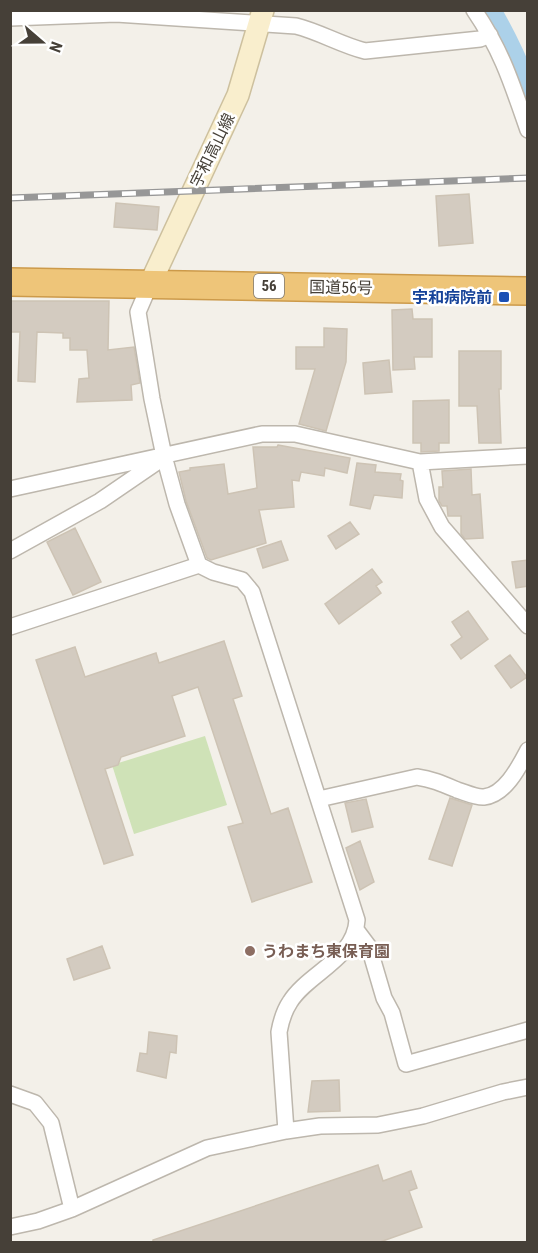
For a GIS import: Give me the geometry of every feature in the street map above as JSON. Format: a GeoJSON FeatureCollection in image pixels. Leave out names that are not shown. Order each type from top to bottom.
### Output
{"type":"FeatureCollection","features":[{"type":"Feature","properties":{"kind":"highway","name":"国道56号"},"geometry":{"type":"LineString","coordinates":[[10,282],[528,291]]}},
{"type":"Feature","properties":{"kind":"main road","name":"宇和高山線"},"geometry":{"type":"LineString","coordinates":[[150,285],[238,95],[262,17]]}},
{"type":"Feature","properties":{"kind":"street"},"geometry":{"type":"LineString","coordinates":[[474,10],[505,64],[528,130]]}},
{"type":"Feature","properties":{"kind":"street"},"geometry":{"type":"LineString","coordinates":[[10,18],[56,14],[262,17],[309,29],[347,46],[365,51],[480,39],[490,35]]}},
{"type":"Feature","properties":{"kind":"street"},"geometry":{"type":"LineString","coordinates":[[150,285],[138,312],[164,456],[177,504],[200,565],[213,572],[242,580],[252,592],[357,920],[357,931],[346,948],[291,999],[282,1017],[279,1032],[285,1131]]}},
{"type":"Feature","properties":{"kind":"street"},"geometry":{"type":"LineString","coordinates":[[10,489],[262,434],[295,434],[420,462],[528,456]]}},
{"type":"Feature","properties":{"kind":"street"},"geometry":{"type":"LineString","coordinates":[[10,551],[100,501],[164,456]]}},
{"type":"Feature","properties":{"kind":"street"},"geometry":{"type":"LineString","coordinates":[[420,462],[427,499],[442,527],[528,626]]}},
{"type":"Feature","properties":{"kind":"street"},"geometry":{"type":"LineString","coordinates":[[10,627],[200,565]]}},
{"type":"Feature","properties":{"kind":"street"},"geometry":{"type":"LineString","coordinates":[[319,799],[417,777],[431,778],[483,798],[498,792],[517,770],[528,750]]}},
{"type":"Feature","properties":{"kind":"street"},"geometry":{"type":"LineString","coordinates":[[357,931],[369,947],[384,998],[392,1013],[406,1064],[528,1030]]}},
{"type":"Feature","properties":{"kind":"street"},"geometry":{"type":"LineString","coordinates":[[10,1227],[38,1221],[72,1209],[207,1148],[320,1126],[378,1125],[423,1116],[503,1092],[528,1087]]}},
{"type":"Feature","properties":{"kind":"street"},"geometry":{"type":"LineString","coordinates":[[10,1094],[35,1102],[51,1123],[72,1209]]}},
{"type":"Feature","properties":{"kind":"green space"},"geometry":{"type":"Polygon","coordinates":[[[205,736],[227,805],[134,834],[112,765],[205,736]]]}},
{"type":"Feature","properties":{"kind":"building"},"geometry":{"type":"Polygon","coordinates":[[[469,194],[473,243],[439,246],[436,196],[469,194]]]}},
{"type":"Feature","properties":{"kind":"building"},"geometry":{"type":"Polygon","coordinates":[[[116,203],[159,207],[157,230],[114,227],[116,203]]]}},
{"type":"Feature","properties":{"kind":"building"},"geometry":{"type":"Polygon","coordinates":[[[10,301],[109,301],[108,350],[134,347],[140,383],[131,385],[132,400],[77,402],[79,379],[89,378],[87,350],[70,350],[70,338],[63,338],[63,333],[37,332],[35,382],[18,381],[20,332],[10,332],[10,301]]]}},
{"type":"Feature","properties":{"kind":"building"},"geometry":{"type":"Polygon","coordinates":[[[412,309],[413,319],[432,319],[432,357],[414,357],[415,369],[393,370],[392,310],[412,309]]]}},
{"type":"Feature","properties":{"kind":"building"},"geometry":{"type":"Polygon","coordinates":[[[324,328],[347,329],[346,362],[326,431],[299,424],[315,369],[296,369],[296,347],[324,347],[324,328]]]}},
{"type":"Feature","properties":{"kind":"building"},"geometry":{"type":"Polygon","coordinates":[[[459,351],[501,351],[501,389],[499,389],[501,443],[479,443],[477,406],[459,406],[459,351]]]}},
{"type":"Feature","properties":{"kind":"building"},"geometry":{"type":"Polygon","coordinates":[[[389,360],[392,392],[365,394],[363,363],[389,360]]]}},
{"type":"Feature","properties":{"kind":"building"},"geometry":{"type":"Polygon","coordinates":[[[449,400],[449,443],[439,443],[439,451],[421,452],[421,443],[413,443],[413,401],[449,400]]]}},
{"type":"Feature","properties":{"kind":"building"},"geometry":{"type":"Polygon","coordinates":[[[278,445],[350,458],[347,473],[325,468],[324,476],[301,472],[299,481],[292,480],[294,507],[259,510],[266,543],[211,560],[207,558],[186,501],[179,472],[190,470],[190,468],[224,464],[228,494],[257,488],[253,447],[277,447],[278,445]]]}},
{"type":"Feature","properties":{"kind":"building"},"geometry":{"type":"Polygon","coordinates":[[[357,463],[376,465],[375,472],[401,474],[402,498],[374,495],[370,509],[350,505],[357,463]]]}},
{"type":"Feature","properties":{"kind":"building"},"geometry":{"type":"Polygon","coordinates":[[[471,469],[472,495],[480,494],[483,538],[465,539],[461,534],[461,516],[448,516],[447,506],[442,506],[439,501],[439,487],[443,487],[442,471],[471,469]]]}},
{"type":"Feature","properties":{"kind":"building"},"geometry":{"type":"Polygon","coordinates":[[[350,522],[359,534],[336,549],[328,536],[350,522]]]}},
{"type":"Feature","properties":{"kind":"building"},"geometry":{"type":"Polygon","coordinates":[[[75,528],[101,582],[73,595],[47,542],[75,528]]]}},
{"type":"Feature","properties":{"kind":"building"},"geometry":{"type":"Polygon","coordinates":[[[281,541],[288,560],[263,568],[257,549],[281,541]]]}},
{"type":"Feature","properties":{"kind":"building"},"geometry":{"type":"Polygon","coordinates":[[[528,560],[528,586],[516,588],[512,562],[528,560]]]}},
{"type":"Feature","properties":{"kind":"building"},"geometry":{"type":"Polygon","coordinates":[[[372,569],[382,582],[376,586],[381,593],[339,624],[325,604],[372,569]]]}},
{"type":"Feature","properties":{"kind":"building"},"geometry":{"type":"Polygon","coordinates":[[[468,611],[488,639],[461,659],[451,645],[462,637],[452,622],[468,611]]]}},
{"type":"Feature","properties":{"kind":"building"},"geometry":{"type":"Polygon","coordinates":[[[224,641],[242,696],[233,699],[271,814],[288,808],[312,882],[252,902],[228,827],[243,823],[198,687],[172,696],[185,736],[121,757],[118,765],[105,769],[133,855],[104,864],[36,660],[75,647],[85,677],[156,653],[159,663],[224,641]]]}},
{"type":"Feature","properties":{"kind":"building"},"geometry":{"type":"Polygon","coordinates":[[[510,655],[527,677],[511,688],[495,666],[510,655]]]}},
{"type":"Feature","properties":{"kind":"building"},"geometry":{"type":"Polygon","coordinates":[[[450,798],[472,805],[452,866],[429,859],[450,798]]]}},
{"type":"Feature","properties":{"kind":"building"},"geometry":{"type":"Polygon","coordinates":[[[366,799],[373,827],[352,832],[345,803],[366,799]]]}},
{"type":"Feature","properties":{"kind":"building"},"geometry":{"type":"Polygon","coordinates":[[[360,841],[374,882],[360,890],[346,848],[360,841]]]}},
{"type":"Feature","properties":{"kind":"building"},"geometry":{"type":"Polygon","coordinates":[[[102,946],[110,968],[74,980],[67,959],[102,946]]]}},
{"type":"Feature","properties":{"kind":"building"},"geometry":{"type":"Polygon","coordinates":[[[149,1032],[177,1036],[176,1053],[170,1052],[166,1078],[137,1071],[140,1053],[147,1054],[149,1032]]]}},
{"type":"Feature","properties":{"kind":"building"},"geometry":{"type":"Polygon","coordinates":[[[339,1080],[340,1111],[308,1112],[312,1081],[339,1080]]]}},
{"type":"Feature","properties":{"kind":"building"},"geometry":{"type":"Polygon","coordinates":[[[378,1165],[383,1181],[411,1171],[417,1188],[409,1191],[422,1227],[380,1242],[153,1242],[153,1240],[378,1165]]]}},
{"type":"Feature","properties":{"kind":"waterway"},"geometry":{"type":"LineString","coordinates":[[485,10],[509,54],[528,100]]}},
{"type":"Feature","properties":{"kind":"railway"},"geometry":{"type":"LineString","coordinates":[[10,198],[528,178]]}},
{"type":"Feature","properties":{"kind":"place","name":"宇和病院前"},"geometry":{"type":"Point","coordinates":[504,297]}},
{"type":"Feature","properties":{"kind":"place","name":"うわまち東保育園"},"geometry":{"type":"Point","coordinates":[250,951]}}]}
